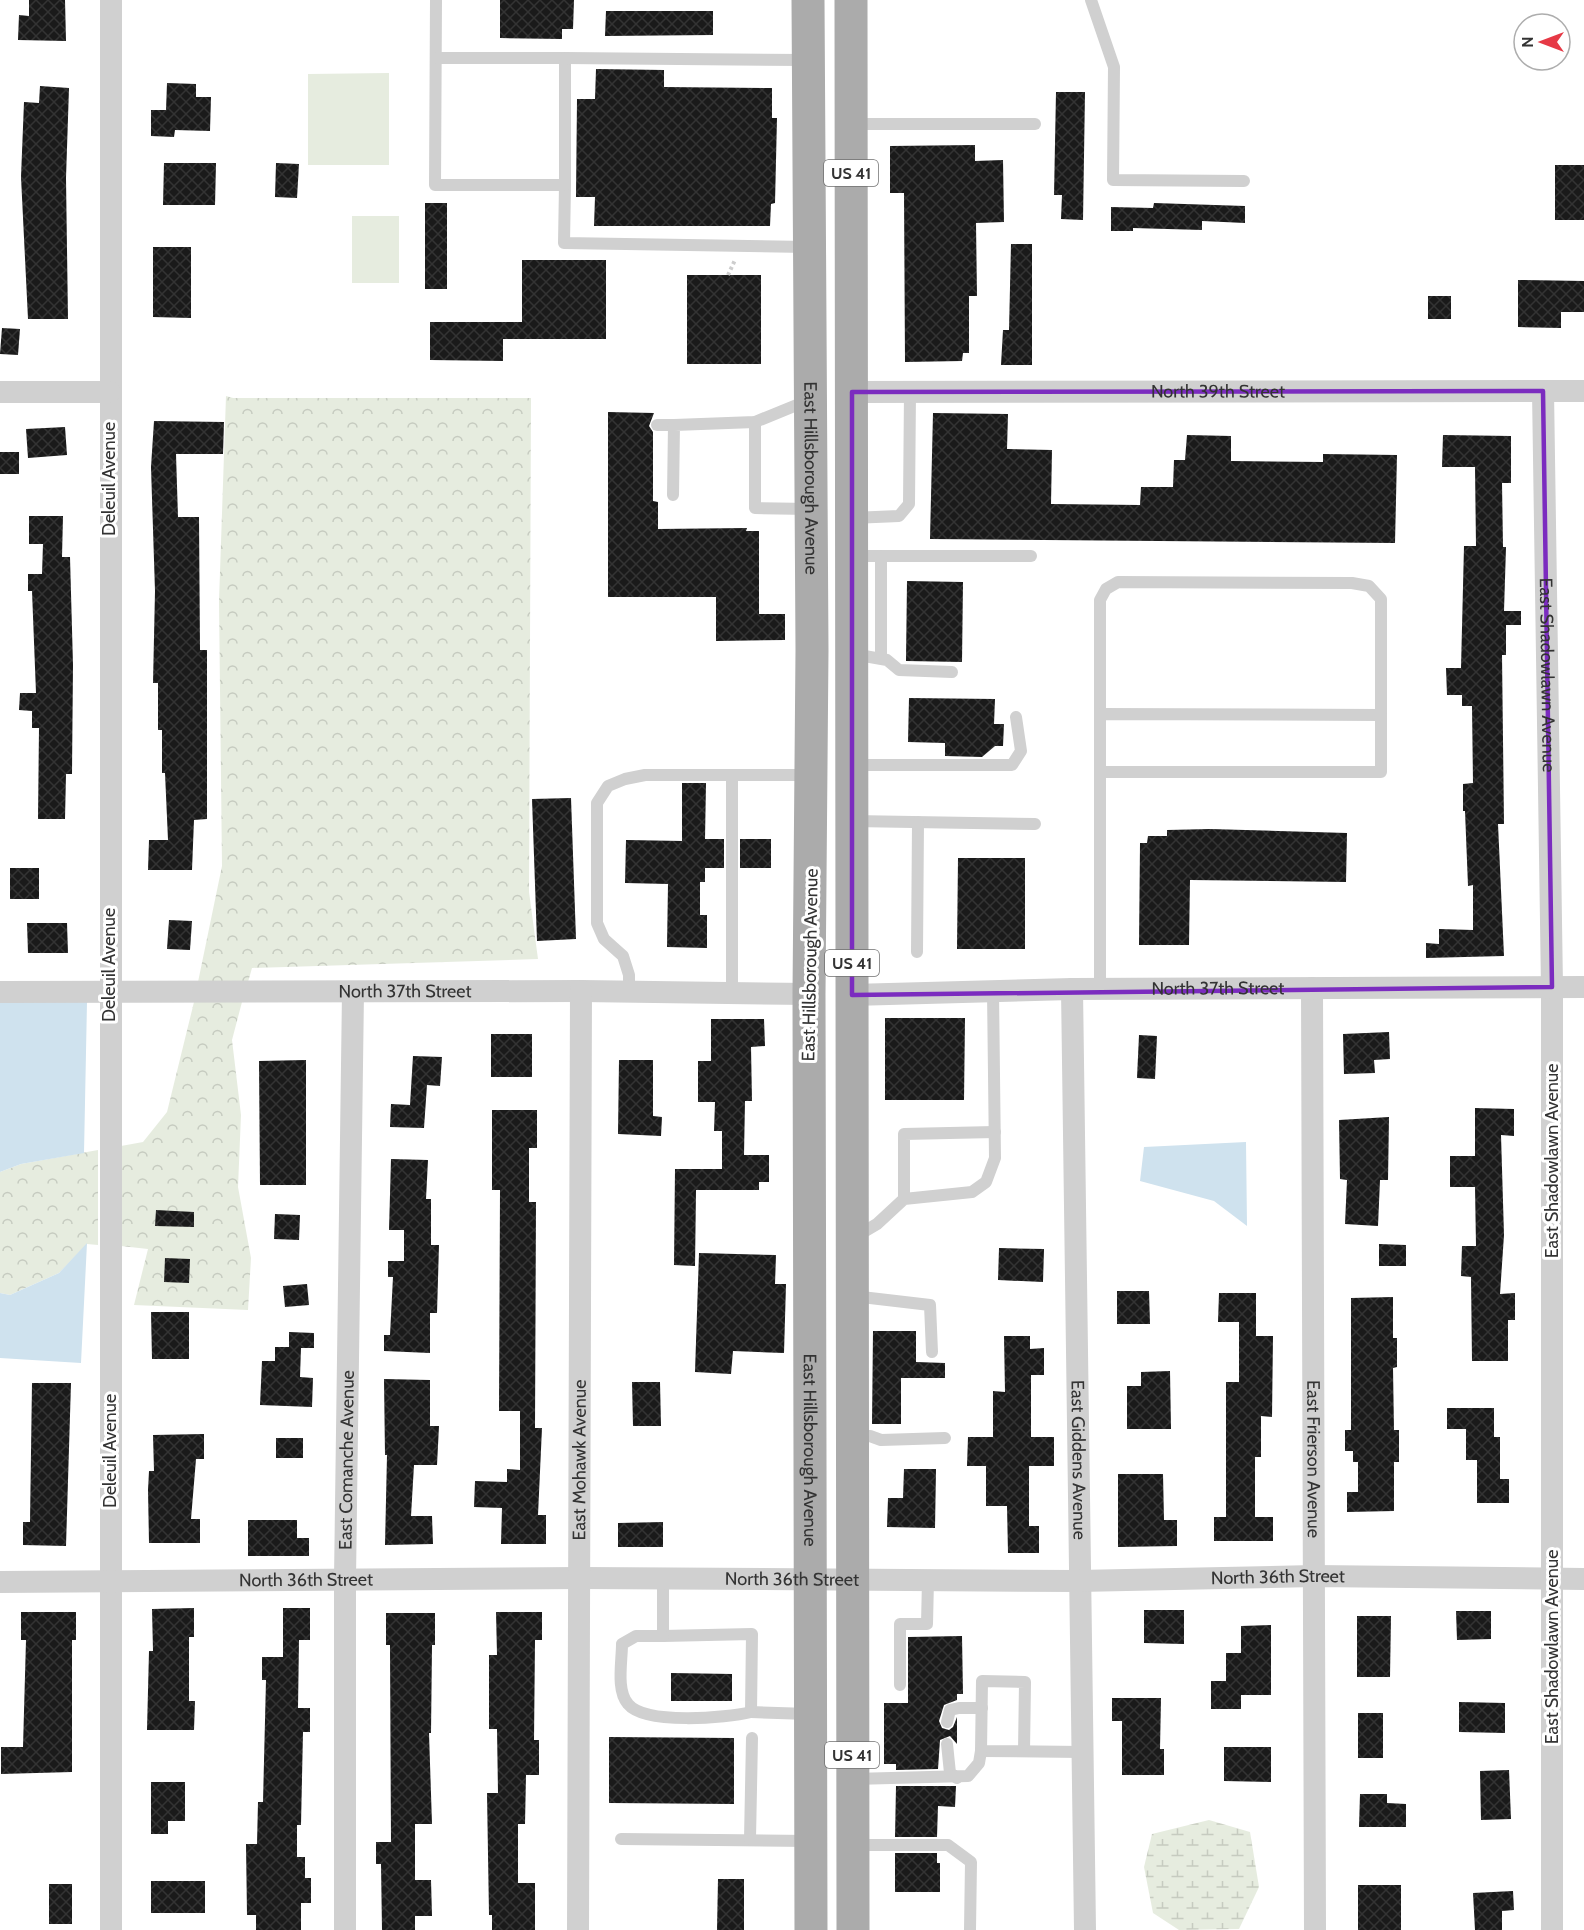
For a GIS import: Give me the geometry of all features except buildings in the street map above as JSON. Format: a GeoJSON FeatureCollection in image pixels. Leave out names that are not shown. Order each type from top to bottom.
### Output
{"type":"FeatureCollection","features":[{"type":"Feature","properties":{"kind":"main road","name":"East Hillsborough Avenue"},"geometry":{"type":"LineString","coordinates":[[808,0],[808,311],[800,404],[811,509],[812,616],[812,895],[809,994],[811,1930]]}},
{"type":"Feature","properties":{"kind":"main road","name":"US 41"},"geometry":{"type":"LineString","coordinates":[[851,0],[851,518],[866,556],[866,656],[852,765],[853,1930]]}},
{"type":"Feature","properties":{"kind":"main road"},"geometry":{"type":"LineString","coordinates":[[808,311],[824,354],[837,377],[852,392]]}},
{"type":"Feature","properties":{"kind":"main road"},"geometry":{"type":"LineString","coordinates":[[812,616],[831,644],[866,656]]}},
{"type":"Feature","properties":{"kind":"main road"},"geometry":{"type":"LineString","coordinates":[[812,895],[827,919],[833,962],[852,995]]}},
{"type":"Feature","properties":{"kind":"main road"},"geometry":{"type":"LineString","coordinates":[[809,994],[836,1034],[852,1084]]}},
{"type":"Feature","properties":{"kind":"street","name":"Deleuil Avenue"},"geometry":{"type":"LineString","coordinates":[[111,0],[109,392],[111,1930]]}},
{"type":"Feature","properties":{"kind":"street","name":"East Shadowlawn Avenue"},"geometry":{"type":"LineString","coordinates":[[1543,391],[1552,987],[1552,1930]]}},
{"type":"Feature","properties":{"kind":"street"},"geometry":{"type":"LineString","coordinates":[[0,392],[109,392]]}},
{"type":"Feature","properties":{"kind":"street","name":"North 39th Street"},"geometry":{"type":"LineString","coordinates":[[852,392],[1584,392]]}},
{"type":"Feature","properties":{"kind":"street","name":"North 37th Street"},"geometry":{"type":"LineString","coordinates":[[852,995],[1072,989],[1584,987]]}},
{"type":"Feature","properties":{"kind":"street","name":"East Frierson Avenue"},"geometry":{"type":"LineString","coordinates":[[1312,988],[1315,1930]]}},
{"type":"Feature","properties":{"kind":"street","name":"East Giddens Avenue"},"geometry":{"type":"LineString","coordinates":[[1072,989],[1078,1581],[1085,1930]]}},
{"type":"Feature","properties":{"kind":"street","name":"North 37th Street"},"geometry":{"type":"LineString","coordinates":[[0,992],[581,991],[809,994]]}},
{"type":"Feature","properties":{"kind":"street","name":"East Mohawk Avenue"},"geometry":{"type":"LineString","coordinates":[[578,1930],[581,991]]}},
{"type":"Feature","properties":{"kind":"street","name":"East Comanche Avenue"},"geometry":{"type":"LineString","coordinates":[[345,1930],[345,1580],[353,992]]}},
{"type":"Feature","properties":{"kind":"street","name":"North 36th Street"},"geometry":{"type":"LineString","coordinates":[[0,1582],[580,1578],[1078,1581],[1314,1576],[1584,1579]]}},
{"type":"Feature","properties":{"kind":"lane"},"geometry":{"type":"LineString","coordinates":[[436,0],[435,184],[565,185]]}},
{"type":"Feature","properties":{"kind":"lane"},"geometry":{"type":"LineString","coordinates":[[1091,0],[1114,67],[1113,180],[1244,181]]}},
{"type":"Feature","properties":{"kind":"lane"},"geometry":{"type":"LineString","coordinates":[[436,58],[808,60]]}},
{"type":"Feature","properties":{"kind":"lane"},"geometry":{"type":"LineString","coordinates":[[565,58],[564,243],[807,247]]}},
{"type":"Feature","properties":{"kind":"lane"},"geometry":{"type":"LineString","coordinates":[[851,124],[1035,124]]}},
{"type":"Feature","properties":{"kind":"lane"},"geometry":{"type":"LineString","coordinates":[[851,518],[899,516],[909,504],[910,392]]}},
{"type":"Feature","properties":{"kind":"lane"},"geometry":{"type":"LineString","coordinates":[[657,425],[755,422],[800,404]]}},
{"type":"Feature","properties":{"kind":"lane"},"geometry":{"type":"LineString","coordinates":[[755,422],[755,507],[811,509]]}},
{"type":"Feature","properties":{"kind":"lane"},"geometry":{"type":"LineString","coordinates":[[674,425],[674,495]]}},
{"type":"Feature","properties":{"kind":"lane"},"geometry":{"type":"LineString","coordinates":[[866,556],[1031,556]]}},
{"type":"Feature","properties":{"kind":"lane"},"geometry":{"type":"LineString","coordinates":[[1100,772],[1381,772],[1381,599],[1369,586],[1352,583],[1118,582],[1106,589],[1100,600],[1100,714],[1100,772],[1100,989]]}},
{"type":"Feature","properties":{"kind":"lane"},"geometry":{"type":"LineString","coordinates":[[866,656],[899,670],[952,672]]}},
{"type":"Feature","properties":{"kind":"lane"},"geometry":{"type":"LineString","coordinates":[[1100,714],[1381,716]]}},
{"type":"Feature","properties":{"kind":"lane"},"geometry":{"type":"LineString","coordinates":[[852,765],[1012,765],[1021,751],[1016,717]]}},
{"type":"Feature","properties":{"kind":"lane"},"geometry":{"type":"LineString","coordinates":[[629,992],[629,975],[623,956],[604,939],[597,922],[597,803],[608,786],[625,779],[645,775],[811,775]]}},
{"type":"Feature","properties":{"kind":"lane"},"geometry":{"type":"LineString","coordinates":[[732,775],[732,993]]}},
{"type":"Feature","properties":{"kind":"lane"},"geometry":{"type":"LineString","coordinates":[[852,821],[1035,824]]}},
{"type":"Feature","properties":{"kind":"lane"},"geometry":{"type":"LineString","coordinates":[[917,952],[918,822]]}},
{"type":"Feature","properties":{"kind":"lane"},"geometry":{"type":"LineString","coordinates":[[852,1239],[877,1224],[904,1199],[972,1192],[986,1182],[995,1158],[993,992]]}},
{"type":"Feature","properties":{"kind":"lane"},"geometry":{"type":"LineString","coordinates":[[904,1199],[904,1134],[995,1132]]}},
{"type":"Feature","properties":{"kind":"lane"},"geometry":{"type":"LineString","coordinates":[[852,1296],[930,1305],[932,1352]]}},
{"type":"Feature","properties":{"kind":"lane"},"geometry":{"type":"LineString","coordinates":[[852,1437],[870,1436],[881,1440],[945,1438]]}},
{"type":"Feature","properties":{"kind":"lane"},"geometry":{"type":"LineString","coordinates":[[663,1579],[663,1636]]}},
{"type":"Feature","properties":{"kind":"lane"},"geometry":{"type":"LineString","coordinates":[[900,1685],[900,1624],[927,1624],[928,1580]]}},
{"type":"Feature","properties":{"kind":"lane"},"geometry":{"type":"LineString","coordinates":[[751,1712],[752,1634],[636,1636],[622,1644],[621,1688],[628,1705],[644,1714],[662,1717],[734,1716],[751,1712],[810,1714]]}},
{"type":"Feature","properties":{"kind":"lane"},"geometry":{"type":"LineString","coordinates":[[852,1778],[957,1778],[968,1776],[979,1763],[981,1751],[982,1681],[1025,1682],[1024,1751]]}},
{"type":"Feature","properties":{"kind":"lane"},"geometry":{"type":"LineString","coordinates":[[947,1722],[950,1710],[959,1707],[982,1708]]}},
{"type":"Feature","properties":{"kind":"lane"},"geometry":{"type":"LineString","coordinates":[[750,1839],[752,1738]]}},
{"type":"Feature","properties":{"kind":"lane"},"geometry":{"type":"LineString","coordinates":[[947,1744],[950,1773],[957,1778]]}},
{"type":"Feature","properties":{"kind":"lane"},"geometry":{"type":"LineString","coordinates":[[981,1751],[1082,1752]]}},
{"type":"Feature","properties":{"kind":"lane"},"geometry":{"type":"LineString","coordinates":[[621,1839],[811,1841]]}},
{"type":"Feature","properties":{"kind":"lane"},"geometry":{"type":"LineString","coordinates":[[852,1845],[948,1845],[971,1862],[970,1930]]}},
{"type":"Feature","properties":{"kind":"highlighted area"},"geometry":{"type":"Polygon","coordinates":[[[1543,391],[1552,987],[852,995],[852,392],[1543,391]]]}},
{"type":"Feature","properties":{"kind":"green space"},"geometry":{"type":"Polygon","coordinates":[[[389,73],[389,165],[308,165],[308,74],[389,73]]]}},
{"type":"Feature","properties":{"kind":"green space"},"geometry":{"type":"Polygon","coordinates":[[[352,216],[399,216],[399,283],[352,283],[352,216]]]}},
{"type":"Feature","properties":{"kind":"green space"},"geometry":{"type":"Polygon","coordinates":[[[226,396],[233,398],[531,398],[529,892],[538,959],[252,968],[248,982],[198,982],[222,866],[219,601],[226,396]]]}},
{"type":"Feature","properties":{"kind":"green space"},"geometry":{"type":"Polygon","coordinates":[[[194,1002],[242,1002],[232,1040],[241,1115],[238,1187],[251,1258],[248,1310],[134,1305],[148,1249],[121,1246],[121,1146],[143,1142],[167,1112],[194,1002]]]}},
{"type":"Feature","properties":{"kind":"green space"},"geometry":{"type":"Polygon","coordinates":[[[98,1150],[98,1245],[87,1244],[59,1273],[10,1295],[0,1293],[0,1172],[21,1164],[98,1150]]]}},
{"type":"Feature","properties":{"kind":"green space"},"geometry":{"type":"Polygon","coordinates":[[[1209,1820],[1250,1832],[1259,1887],[1239,1929],[1179,1930],[1153,1913],[1144,1867],[1152,1834],[1209,1820]]]}},
{"type":"Feature","properties":{"kind":"water"},"geometry":{"type":"Polygon","coordinates":[[[0,1002],[87,1002],[84,1153],[21,1164],[0,1172],[0,1002]]]}},
{"type":"Feature","properties":{"kind":"water"},"geometry":{"type":"Polygon","coordinates":[[[1246,1142],[1247,1226],[1214,1201],[1140,1181],[1144,1147],[1246,1142]]]}},
{"type":"Feature","properties":{"kind":"water"},"geometry":{"type":"Polygon","coordinates":[[[87,1243],[81,1363],[0,1358],[0,1293],[10,1295],[59,1273],[87,1243]]]}}]}
